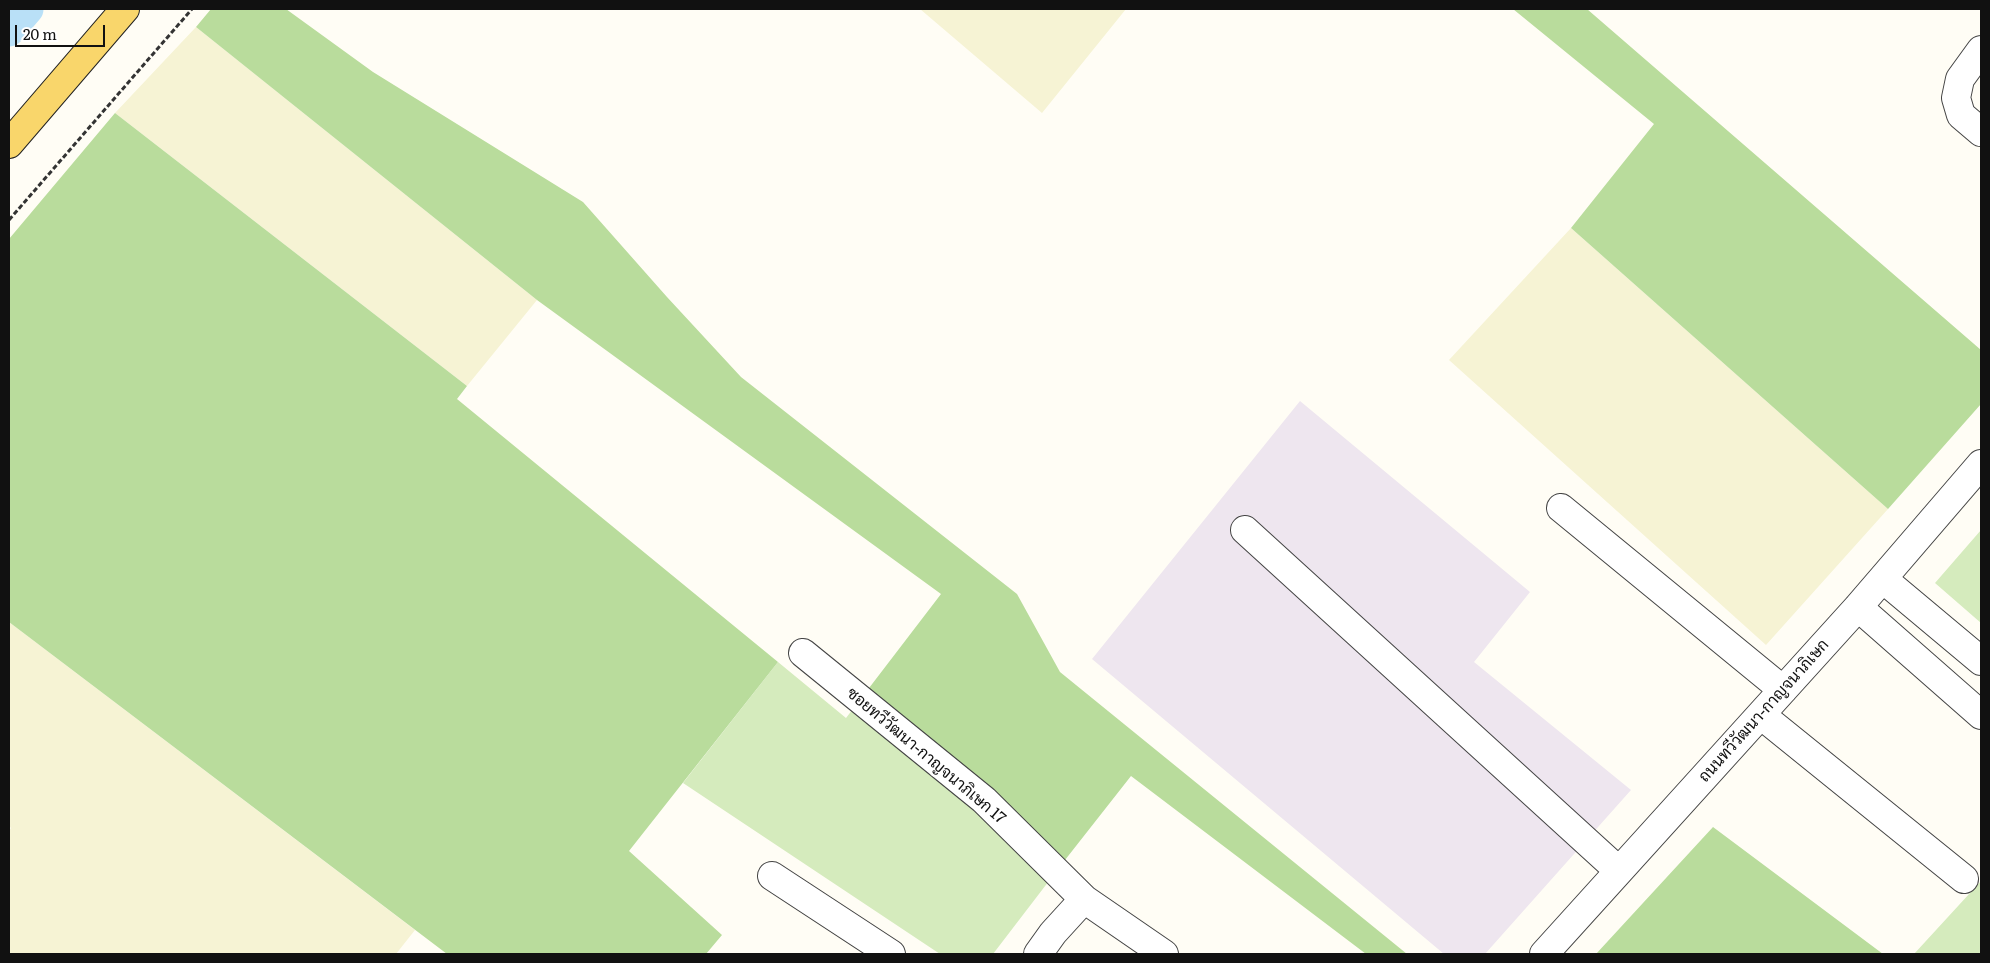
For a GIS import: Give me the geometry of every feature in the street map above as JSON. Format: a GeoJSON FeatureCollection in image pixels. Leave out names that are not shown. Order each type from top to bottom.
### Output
{"type":"FeatureCollection","features":[{"type":"Feature","properties":{"kind":"main road"},"geometry":{"type":"LineString","coordinates":[[9,144],[125,9]]}},
{"type":"Feature","properties":{"kind":"street"},"geometry":{"type":"LineString","coordinates":[[1981,50],[1960,79],[1956,98],[1962,115],[1981,132]]}},
{"type":"Feature","properties":{"kind":"street","name":"ถนนทวีวัฒนา-กาญจนาภิเษก"},"geometry":{"type":"LineString","coordinates":[[1544,954],[1883,579],[1981,464]]}},
{"type":"Feature","properties":{"kind":"street"},"geometry":{"type":"LineString","coordinates":[[1561,508],[1783,690]]}},
{"type":"Feature","properties":{"kind":"street"},"geometry":{"type":"LineString","coordinates":[[1245,530],[1619,871]]}},
{"type":"Feature","properties":{"kind":"street"},"geometry":{"type":"LineString","coordinates":[[1883,579],[1981,661]]}},
{"type":"Feature","properties":{"kind":"street"},"geometry":{"type":"LineString","coordinates":[[1858,606],[1981,715]]}},
{"type":"Feature","properties":{"kind":"street","name":"ซอยทวีวัฒนา-กาญจนาภิเษก 17"},"geometry":{"type":"LineString","coordinates":[[803,653],[984,800],[1084,899],[1164,954]]}},
{"type":"Feature","properties":{"kind":"street"},"geometry":{"type":"LineString","coordinates":[[1760,715],[1964,879]]}},
{"type":"Feature","properties":{"kind":"street"},"geometry":{"type":"LineString","coordinates":[[772,876],[891,954]]}},
{"type":"Feature","properties":{"kind":"street"},"geometry":{"type":"LineString","coordinates":[[1038,954],[1053,933],[1084,899]]}},
{"type":"Feature","properties":{"kind":"path"},"geometry":{"type":"LineString","coordinates":[[9,220],[192,9]]}},
{"type":"Feature","properties":{"kind":"shaded area"},"geometry":{"type":"Polygon","coordinates":[[[920,9],[1126,9],[1042,113],[920,9]]]}},
{"type":"Feature","properties":{"kind":"shaded area"},"geometry":{"type":"Polygon","coordinates":[[[196,27],[537,300],[467,386],[115,113],[196,27]]]}},
{"type":"Feature","properties":{"kind":"shaded area"},"geometry":{"type":"Polygon","coordinates":[[[1571,228],[1888,509],[1766,645],[1449,360],[1571,228]]]}},
{"type":"Feature","properties":{"kind":"shaded area"},"geometry":{"type":"Polygon","coordinates":[[[1300,401],[1530,592],[1474,662],[1631,790],[1485,954],[1444,954],[1092,659],[1300,401]]]}},
{"type":"Feature","properties":{"kind":"shaded area"},"geometry":{"type":"Polygon","coordinates":[[[9,622],[415,930],[396,954],[9,954],[9,831],[11,828],[9,826],[9,622]]]}},
{"type":"Feature","properties":{"kind":"green space"},"geometry":{"type":"Polygon","coordinates":[[[211,9],[286,9],[373,72],[583,202],[741,377],[1017,594],[1060,672],[1407,954],[1366,954],[1131,776],[1065,860],[866,692],[941,594],[537,300],[196,27],[211,9]]]}},
{"type":"Feature","properties":{"kind":"green space"},"geometry":{"type":"Polygon","coordinates":[[[1513,9],[1587,9],[1981,350],[1981,404],[1888,509],[1571,228],[1654,124],[1513,9]]]}},
{"type":"Feature","properties":{"kind":"green space"},"geometry":{"type":"Polygon","coordinates":[[[115,113],[467,386],[457,399],[778,662],[629,851],[722,935],[706,954],[447,954],[9,622],[9,239],[115,113]]]}},
{"type":"Feature","properties":{"kind":"green space"},"geometry":{"type":"Polygon","coordinates":[[[1981,530],[1981,623],[1935,583],[1981,530]]]}},
{"type":"Feature","properties":{"kind":"green space"},"geometry":{"type":"Polygon","coordinates":[[[778,662],[846,718],[866,692],[1065,860],[993,954],[940,954],[683,783],[778,662]]]}},
{"type":"Feature","properties":{"kind":"green space"},"geometry":{"type":"Polygon","coordinates":[[[1713,827],[1883,954],[1596,954],[1713,827]]]}},
{"type":"Feature","properties":{"kind":"green space"},"geometry":{"type":"Polygon","coordinates":[[[1981,881],[1981,954],[1914,954],[1981,881]]]}},
{"type":"Feature","properties":{"kind":"waterway"},"geometry":{"type":"LineString","coordinates":[[9,31],[28,9]]}}]}
